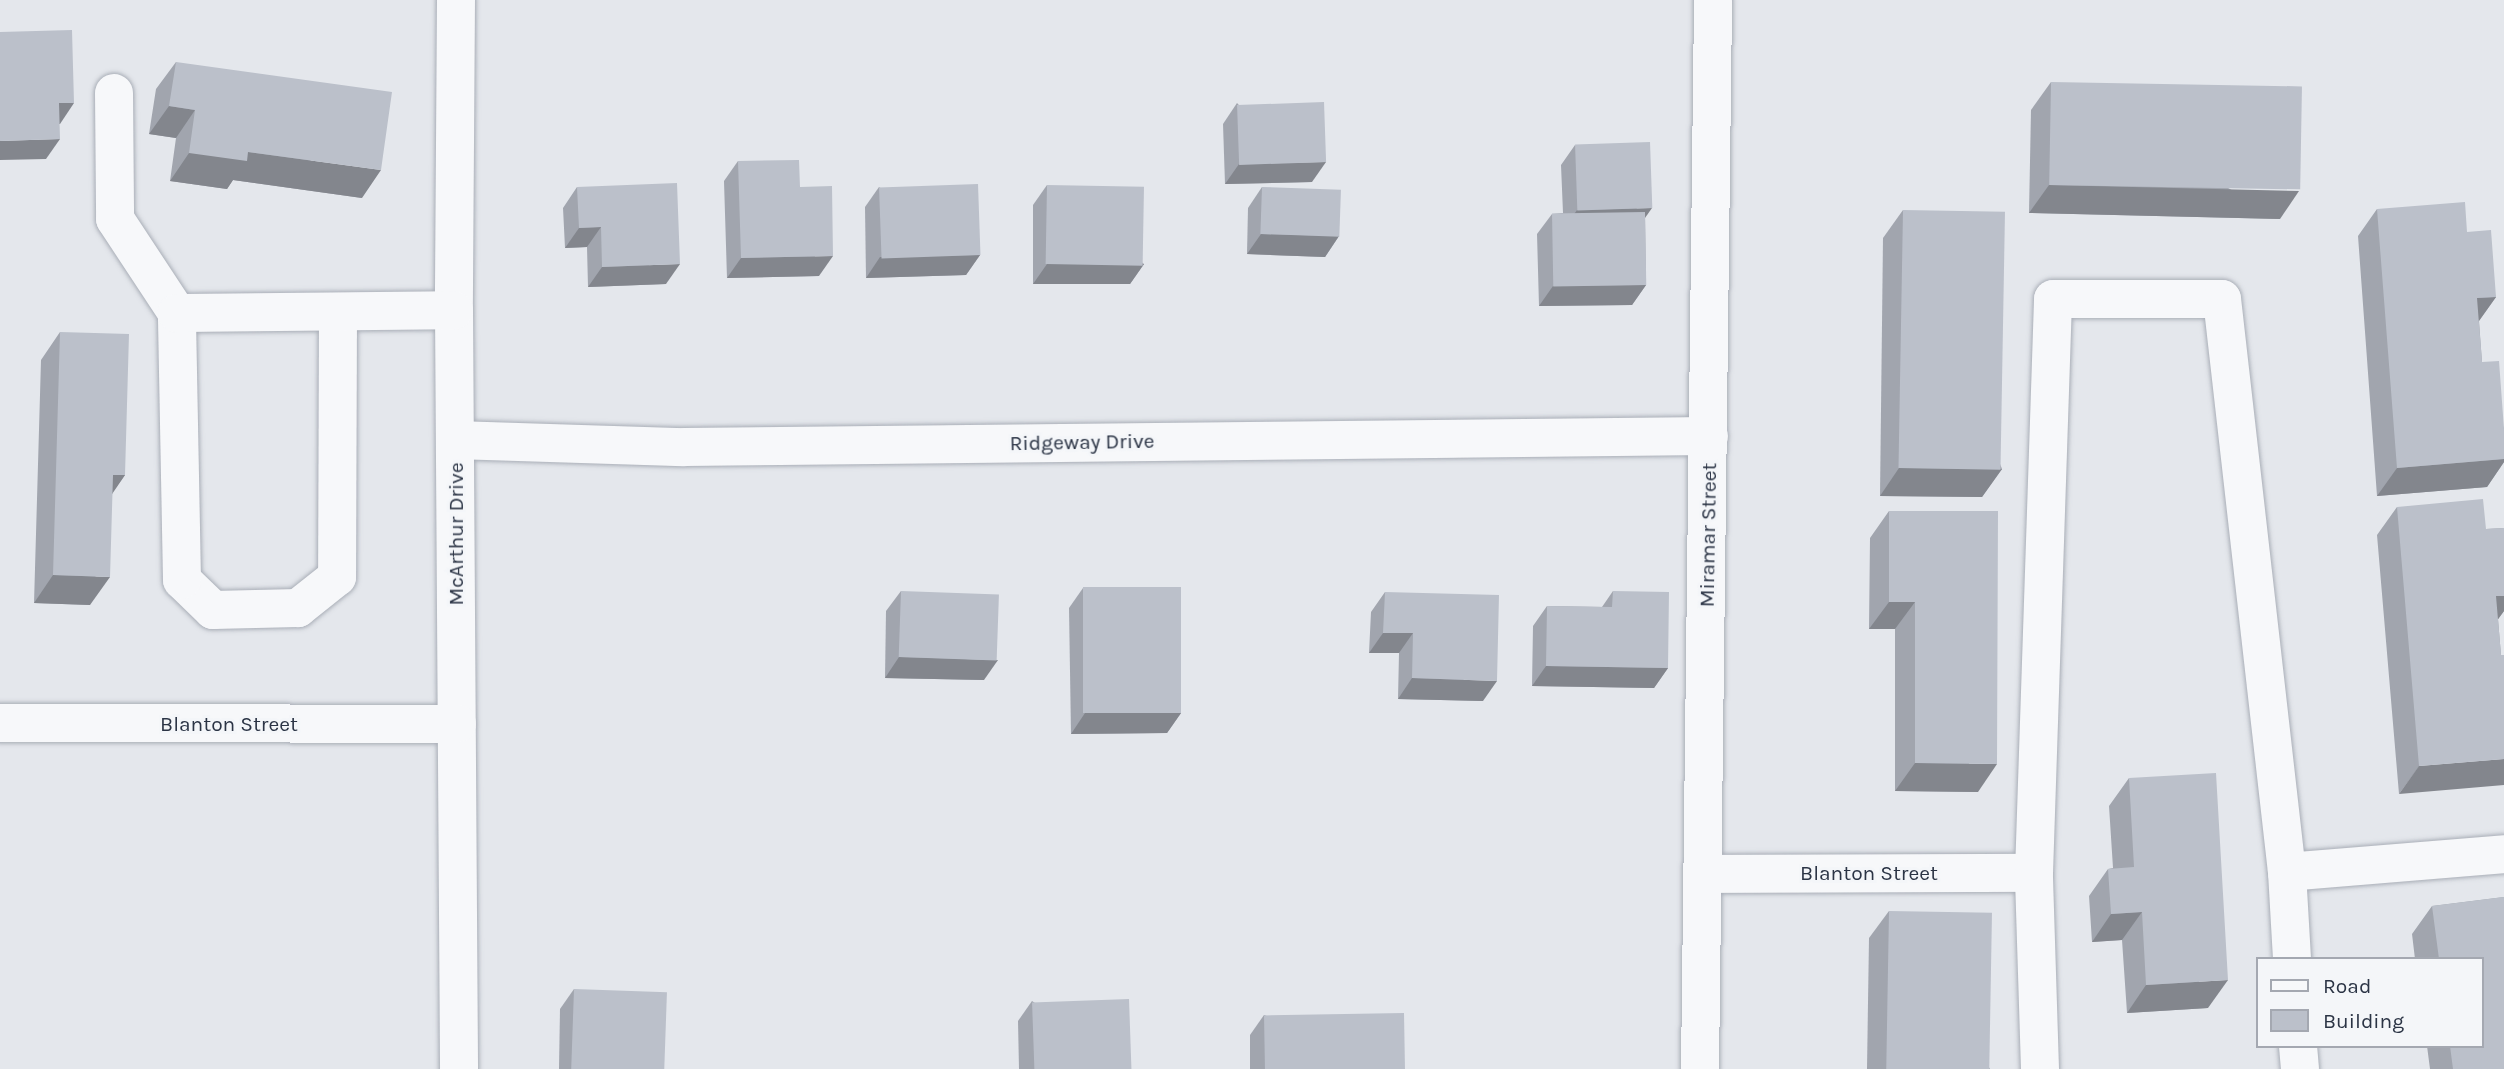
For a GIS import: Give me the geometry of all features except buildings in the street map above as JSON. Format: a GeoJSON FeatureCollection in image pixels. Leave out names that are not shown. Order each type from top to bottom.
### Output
{"type":"FeatureCollection","features":[{"type":"Feature","properties":{"kind":"street","name":"McArthur Drive"},"geometry":{"type":"LineString","coordinates":[[456,0],[454,310],[459,1069]]}},
{"type":"Feature","properties":{"kind":"street","name":"Miramar Street"},"geometry":{"type":"LineString","coordinates":[[1700,1069],[1713,0]]}},
{"type":"Feature","properties":{"kind":"street"},"geometry":{"type":"LineString","coordinates":[[114,93],[115,219],[177,313],[182,580],[213,610],[298,608],[337,577],[338,313]]}},
{"type":"Feature","properties":{"kind":"street"},"geometry":{"type":"LineString","coordinates":[[2040,1069],[2034,873],[2053,299],[2222,299],[2287,872],[2292,957]]}},
{"type":"Feature","properties":{"kind":"street"},"geometry":{"type":"LineString","coordinates":[[177,313],[454,310]]}},
{"type":"Feature","properties":{"kind":"street","name":"Ridgeway Drive"},"geometry":{"type":"LineString","coordinates":[[455,440],[698,446],[1709,436]]}},
{"type":"Feature","properties":{"kind":"street","name":"Blanton Street"},"geometry":{"type":"LineString","coordinates":[[0,723],[457,724]]}},
{"type":"Feature","properties":{"kind":"street"},"geometry":{"type":"LineString","coordinates":[[2287,872],[2504,854]]}},
{"type":"Feature","properties":{"kind":"street","name":"Blanton Street"},"geometry":{"type":"LineString","coordinates":[[1704,874],[2034,873]]}},
{"type":"Feature","properties":{"kind":"street"},"geometry":{"type":"LineString","coordinates":[[2298,1048],[2300,1069]]}}]}
